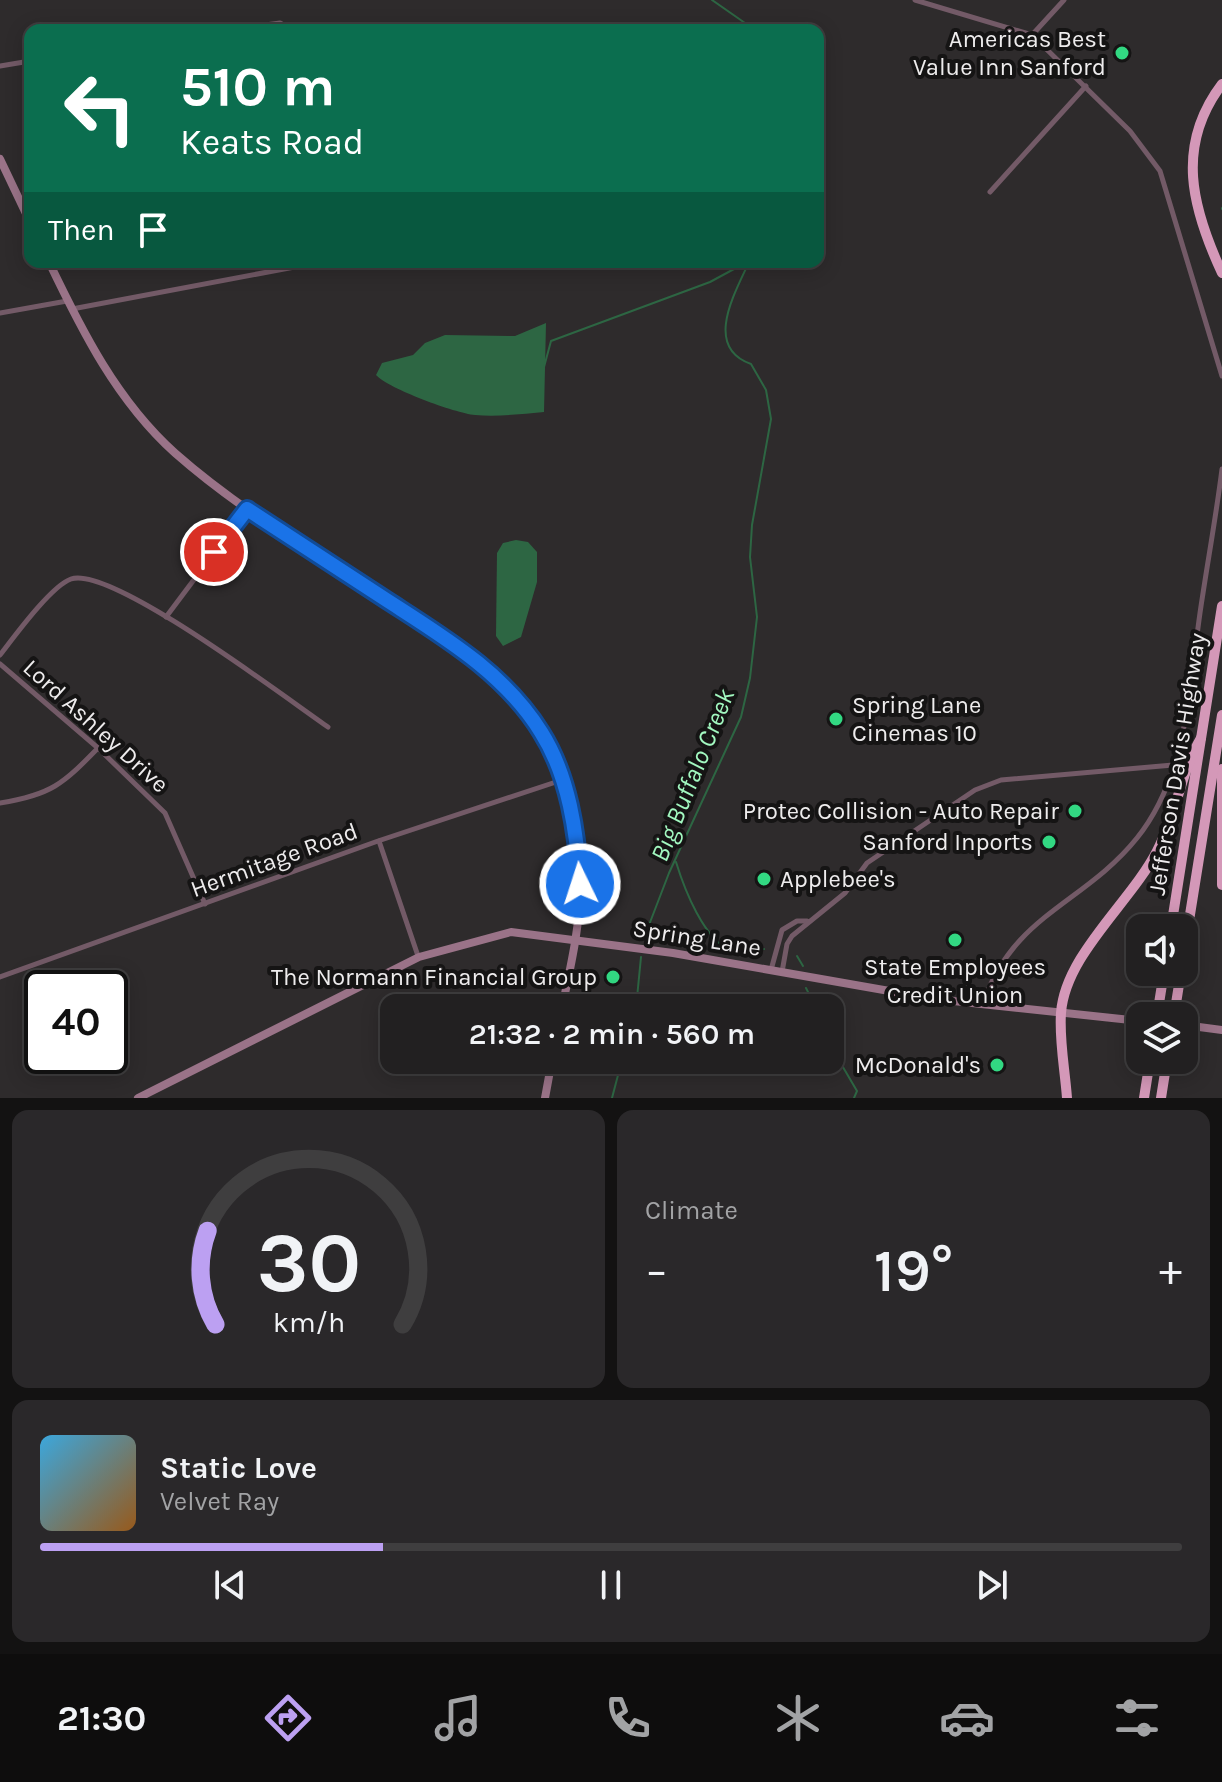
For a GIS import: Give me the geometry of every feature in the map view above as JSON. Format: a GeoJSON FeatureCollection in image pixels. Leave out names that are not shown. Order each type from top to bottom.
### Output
{"type":"FeatureCollection","features":[{"type":"Feature","properties":{"kind":"highway"},"geometry":{"type":"LineString","coordinates":[[1222,84],[1200,121],[1191,154],[1192,188],[1222,273]]}},
{"type":"Feature","properties":{"kind":"highway"},"geometry":{"type":"LineString","coordinates":[[1204,227],[1222,254]]}},
{"type":"Feature","properties":{"kind":"highway","name":"Jefferson Davis Highway"},"geometry":{"type":"LineString","coordinates":[[1173,914],[1222,606]]}},
{"type":"Feature","properties":{"kind":"highway","name":"Jefferson Davis Highway"},"geometry":{"type":"LineString","coordinates":[[1190,914],[1222,715]]}},
{"type":"Feature","properties":{"kind":"highway"},"geometry":{"type":"LineString","coordinates":[[1067,1098],[1061,1014],[1064,993],[1075,971],[1156,853],[1174,818],[1193,753],[1201,738]]}},
{"type":"Feature","properties":{"kind":"highway"},"geometry":{"type":"LineString","coordinates":[[1222,769],[1222,885]]}},
{"type":"Feature","properties":{"kind":"highway"},"geometry":{"type":"LineString","coordinates":[[1144,1098],[1148,1074]]}},
{"type":"Feature","properties":{"kind":"highway"},"geometry":{"type":"LineString","coordinates":[[1161,1098],[1165,1074]]}},
{"type":"Feature","properties":{"kind":"street"},"geometry":{"type":"LineString","coordinates":[[915,0],[1032,35],[1130,131],[1160,171],[1222,376]]}},
{"type":"Feature","properties":{"kind":"street"},"geometry":{"type":"LineString","coordinates":[[1032,35],[1064,0]]}},
{"type":"Feature","properties":{"kind":"street"},"geometry":{"type":"LineString","coordinates":[[0,66],[24,62]]}},
{"type":"Feature","properties":{"kind":"street"},"geometry":{"type":"LineString","coordinates":[[990,192],[1086,86]]}},
{"type":"Feature","properties":{"kind":"street"},"geometry":{"type":"LineString","coordinates":[[0,159],[24,209]]}},
{"type":"Feature","properties":{"kind":"street"},"geometry":{"type":"LineString","coordinates":[[52,268],[69,305],[129,407],[175,453],[247,509],[484,666],[523,705],[536,724],[562,780],[577,837],[580,888],[565,994]]}},
{"type":"Feature","properties":{"kind":"street"},"geometry":{"type":"LineString","coordinates":[[0,313],[69,305],[286,268]]}},
{"type":"Feature","properties":{"kind":"street"},"geometry":{"type":"LineString","coordinates":[[983,1005],[998,970],[1016,942],[1039,919],[1108,871],[1138,837],[1165,792],[1186,707],[1222,469]]}},
{"type":"Feature","properties":{"kind":"street"},"geometry":{"type":"LineString","coordinates":[[166,617],[247,509]]}},
{"type":"Feature","properties":{"kind":"street"},"geometry":{"type":"LineString","coordinates":[[0,655],[41,605],[70,579],[94,578],[122,589],[166,617],[328,727]]}},
{"type":"Feature","properties":{"kind":"street","name":"Lord Ashley Drive"},"geometry":{"type":"LineString","coordinates":[[0,664],[98,748],[165,813],[205,904]]}},
{"type":"Feature","properties":{"kind":"street"},"geometry":{"type":"LineString","coordinates":[[0,803],[31,798],[63,784],[98,748]]}},
{"type":"Feature","properties":{"kind":"street"},"geometry":{"type":"LineString","coordinates":[[782,972],[787,944],[808,921],[825,912],[845,893],[867,863],[987,783],[1174,765]]}},
{"type":"Feature","properties":{"kind":"street","name":"Hermitage Road"},"geometry":{"type":"LineString","coordinates":[[0,977],[378,841],[562,780]]}},
{"type":"Feature","properties":{"kind":"street"},"geometry":{"type":"LineString","coordinates":[[378,841],[419,957]]}},
{"type":"Feature","properties":{"kind":"street"},"geometry":{"type":"LineString","coordinates":[[771,970],[782,930],[797,921],[808,921]]}},
{"type":"Feature","properties":{"kind":"street","name":"Spring Lane"},"geometry":{"type":"LineString","coordinates":[[138,1098],[419,957],[511,932],[575,939],[983,1005],[1126,1019]]}},
{"type":"Feature","properties":{"kind":"street"},"geometry":{"type":"LineString","coordinates":[[1198,1027],[1222,1030]]}},
{"type":"Feature","properties":{"kind":"street"},"geometry":{"type":"LineString","coordinates":[[545,1098],[549,1074]]}},
{"type":"Feature","properties":{"kind":"shaded area"},"geometry":{"type":"Polygon","coordinates":[[[546,323],[544,412],[475,415],[408,393],[376,375],[382,363],[413,355],[425,343],[445,335],[515,336],[546,323]]]}},
{"type":"Feature","properties":{"kind":"shaded area"},"geometry":{"type":"Polygon","coordinates":[[[516,540],[528,542],[537,552],[537,582],[521,637],[503,646],[496,636],[497,553],[503,543],[516,540]]]}},
{"type":"Feature","properties":{"kind":"waterway","name":"Big Buffalo Creek"},"geometry":{"type":"LineString","coordinates":[[712,0],[746,24]]}},
{"type":"Feature","properties":{"kind":"waterway"},"geometry":{"type":"LineString","coordinates":[[544,367],[551,341],[710,282],[736,268]]}},
{"type":"Feature","properties":{"kind":"waterway","name":"Big Buffalo Creek"},"geometry":{"type":"LineString","coordinates":[[644,938],[669,873],[741,717],[750,678],[757,617],[750,557],[752,525],[771,419],[766,390],[751,364],[737,356],[728,345],[727,318],[746,268]]}},
{"type":"Feature","properties":{"kind":"waterway"},"geometry":{"type":"LineString","coordinates":[[676,862],[690,899],[713,937],[732,951],[764,949]]}},
{"type":"Feature","properties":{"kind":"waterway"},"geometry":{"type":"LineString","coordinates":[[797,956],[803,966]]}},
{"type":"Feature","properties":{"kind":"waterway","name":"Big Buffalo Creek"},"geometry":{"type":"LineString","coordinates":[[637,994],[641,957]]}},
{"type":"Feature","properties":{"kind":"waterway"},"geometry":{"type":"LineString","coordinates":[[806,988],[809,994]]}},
{"type":"Feature","properties":{"kind":"waterway"},"geometry":{"type":"LineString","coordinates":[[844,1069],[857,1091],[854,1098]]}},
{"type":"Feature","properties":{"kind":"waterway","name":"Big Buffalo Creek"},"geometry":{"type":"LineString","coordinates":[[612,1098],[618,1074]]}},
{"type":"Feature","properties":{"kind":"place","name":"Americas Best Value Inn Sanford"},"geometry":{"type":"Point","coordinates":[1122,53]}},
{"type":"Feature","properties":{"kind":"place","name":"Spring Lane Cinemas 10"},"geometry":{"type":"Point","coordinates":[836,719]}},
{"type":"Feature","properties":{"kind":"place","name":"Protec Collision - Auto Repair"},"geometry":{"type":"Point","coordinates":[1075,811]}},
{"type":"Feature","properties":{"kind":"place","name":"Sanford Inports"},"geometry":{"type":"Point","coordinates":[1049,842]}},
{"type":"Feature","properties":{"kind":"place","name":"Applebee's"},"geometry":{"type":"Point","coordinates":[764,879]}},
{"type":"Feature","properties":{"kind":"place","name":"State Employees Credit Union"},"geometry":{"type":"Point","coordinates":[955,940]}},
{"type":"Feature","properties":{"kind":"place","name":"The Normann Financial Group"},"geometry":{"type":"Point","coordinates":[613,977]}},
{"type":"Feature","properties":{"kind":"place","name":"McDonald's"},"geometry":{"type":"Point","coordinates":[997,1065]}},
{"type":"Feature","properties":{"kind":"route"},"geometry":{"type":"LineString","coordinates":[[214,552],[247,509],[484,666],[523,705],[543,735],[562,780],[577,837],[580,884]]}}]}
